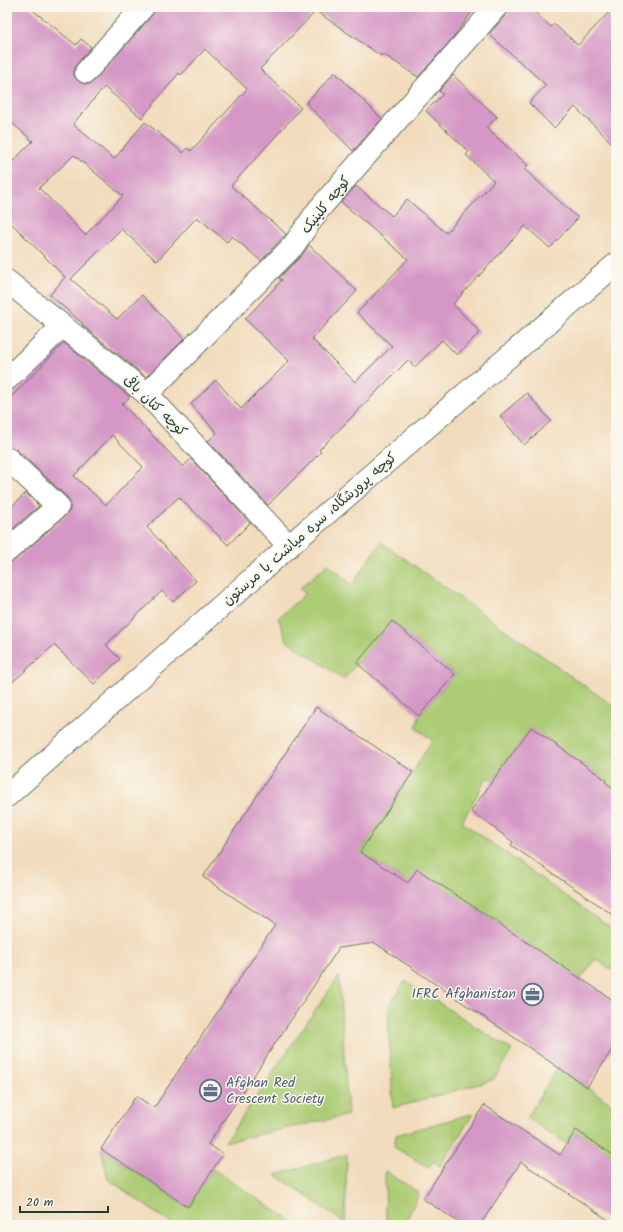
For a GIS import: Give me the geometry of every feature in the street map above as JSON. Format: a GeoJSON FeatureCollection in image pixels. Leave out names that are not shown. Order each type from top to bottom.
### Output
{"type":"FeatureCollection","features":[{"type":"Feature","properties":{"kind":"street"},"geometry":{"type":"LineString","coordinates":[[86,72],[143,7]]}},
{"type":"Feature","properties":{"kind":"street","name":"کوچه کلینیک"},"geometry":{"type":"LineString","coordinates":[[147,394],[293,246],[319,209],[496,7]]}},
{"type":"Feature","properties":{"kind":"street","name":"کوچه پرورشگاه، سره میاشت یا مرستون"},"geometry":{"type":"LineString","coordinates":[[7,796],[289,546],[616,264]]}},
{"type":"Feature","properties":{"kind":"street","name":"کوچه کتان بافی"},"geometry":{"type":"LineString","coordinates":[[7,281],[147,394],[289,546]]}},
{"type":"Feature","properties":{"kind":"street"},"geometry":{"type":"LineString","coordinates":[[7,378],[63,326]]}},
{"type":"Feature","properties":{"kind":"street"},"geometry":{"type":"LineString","coordinates":[[7,458],[58,506],[7,552]]}},
{"type":"Feature","properties":{"kind":"green space"},"geometry":{"type":"Polygon","coordinates":[[[381,542],[616,708],[616,790],[610,786],[606,780],[531,728],[493,780],[487,777],[462,822],[616,932],[616,963],[612,970],[595,959],[581,979],[408,883],[360,852],[413,772],[432,740],[416,728],[419,716],[455,674],[392,622],[344,679],[287,641],[278,618],[305,594],[300,588],[328,564],[352,585],[381,542]]]}},
{"type":"Feature","properties":{"kind":"green space"},"geometry":{"type":"Polygon","coordinates":[[[339,976],[348,1115],[225,1142],[339,976]]]}},
{"type":"Feature","properties":{"kind":"green space"},"geometry":{"type":"Polygon","coordinates":[[[405,981],[512,1050],[493,1080],[393,1108],[388,1008],[405,981]]]}},
{"type":"Feature","properties":{"kind":"green space"},"geometry":{"type":"Polygon","coordinates":[[[558,1067],[616,1107],[616,1157],[576,1131],[567,1144],[527,1118],[558,1067]]]}},
{"type":"Feature","properties":{"kind":"green space"},"geometry":{"type":"Polygon","coordinates":[[[474,1113],[440,1166],[433,1161],[429,1168],[394,1147],[396,1135],[474,1113]]]}},
{"type":"Feature","properties":{"kind":"green space"},"geometry":{"type":"Polygon","coordinates":[[[101,1149],[188,1207],[213,1169],[297,1225],[173,1225],[108,1179],[101,1149]]]}},
{"type":"Feature","properties":{"kind":"green space"},"geometry":{"type":"Polygon","coordinates":[[[347,1154],[345,1223],[276,1175],[347,1154]]]}},
{"type":"Feature","properties":{"kind":"green space"},"geometry":{"type":"Polygon","coordinates":[[[385,1171],[419,1193],[406,1222],[386,1223],[385,1171]]]}},
{"type":"Feature","properties":{"kind":"building"},"geometry":{"type":"Polygon","coordinates":[[[7,7],[29,7],[76,45],[81,39],[91,47],[74,70],[74,76],[78,81],[84,84],[90,84],[152,15],[155,7],[476,7],[451,40],[418,77],[383,54],[381,56],[316,11],[260,69],[301,108],[231,186],[286,234],[261,261],[232,236],[227,242],[197,217],[157,261],[121,229],[71,279],[117,319],[142,295],[184,339],[146,377],[82,325],[83,324],[50,295],[65,277],[7,219],[7,167],[33,141],[7,119],[7,7]],[[205,49],[181,75],[179,73],[142,118],[104,87],[73,124],[114,159],[145,122],[183,153],[187,148],[191,151],[247,89],[205,49]],[[74,155],[39,188],[85,235],[123,196],[74,155]]]}},
{"type":"Feature","properties":{"kind":"building"},"geometry":{"type":"Polygon","coordinates":[[[513,7],[529,7],[551,27],[554,24],[578,45],[614,7],[616,7],[616,147],[575,107],[554,128],[529,103],[546,85],[489,34],[513,7]]]}},
{"type":"Feature","properties":{"kind":"building"},"geometry":{"type":"Polygon","coordinates":[[[335,72],[382,119],[353,151],[306,103],[335,72]]]}},
{"type":"Feature","properties":{"kind":"building"},"geometry":{"type":"Polygon","coordinates":[[[453,75],[497,117],[486,128],[528,165],[524,169],[578,218],[550,248],[525,226],[453,304],[480,332],[457,355],[442,340],[415,367],[408,360],[319,450],[321,452],[268,505],[208,441],[217,433],[191,404],[216,380],[241,409],[289,361],[245,319],[282,280],[279,278],[302,255],[309,245],[357,291],[312,339],[355,382],[392,346],[357,313],[408,259],[341,202],[356,186],[392,216],[407,199],[446,233],[494,181],[466,155],[469,152],[426,111],[443,94],[439,91],[453,75]]]}},
{"type":"Feature","properties":{"kind":"building"},"geometry":{"type":"Polygon","coordinates":[[[64,343],[130,397],[122,404],[183,467],[191,459],[250,523],[228,545],[179,497],[147,527],[196,581],[173,602],[162,591],[106,645],[120,659],[94,684],[54,645],[7,687],[7,563],[15,560],[66,515],[70,510],[70,503],[67,497],[16,449],[7,446],[7,401],[64,343]],[[112,435],[74,476],[106,505],[143,467],[112,435]]]}},
{"type":"Feature","properties":{"kind":"building"},"geometry":{"type":"Polygon","coordinates":[[[527,393],[551,421],[524,445],[500,416],[527,393]]]}},
{"type":"Feature","properties":{"kind":"building"},"geometry":{"type":"Polygon","coordinates":[[[26,493],[39,506],[7,534],[7,511],[26,493]]]}},
{"type":"Feature","properties":{"kind":"building"},"geometry":{"type":"Polygon","coordinates":[[[392,621],[455,674],[419,716],[357,663],[392,621]]]}},
{"type":"Feature","properties":{"kind":"building"},"geometry":{"type":"Polygon","coordinates":[[[316,707],[413,772],[360,852],[408,883],[417,869],[616,1002],[616,1044],[587,1087],[375,943],[339,948],[208,1144],[223,1154],[188,1207],[101,1149],[136,1096],[154,1108],[275,925],[203,877],[316,707]]]}},
{"type":"Feature","properties":{"kind":"building"},"geometry":{"type":"Polygon","coordinates":[[[531,727],[606,780],[605,782],[616,790],[616,917],[511,845],[513,842],[471,811],[531,727]]]}},
{"type":"Feature","properties":{"kind":"building"},"geometry":{"type":"Polygon","coordinates":[[[484,1105],[560,1155],[576,1130],[616,1157],[616,1225],[521,1162],[480,1225],[463,1225],[423,1199],[484,1105]]]}},
{"type":"Feature","properties":{"kind":"place","name":"IFRC Afghanistan"},"geometry":{"type":"Point","coordinates":[532,994]}},
{"type":"Feature","properties":{"kind":"place","name":"Afghan Red Crescent Society"},"geometry":{"type":"Point","coordinates":[211,1091]}}]}
